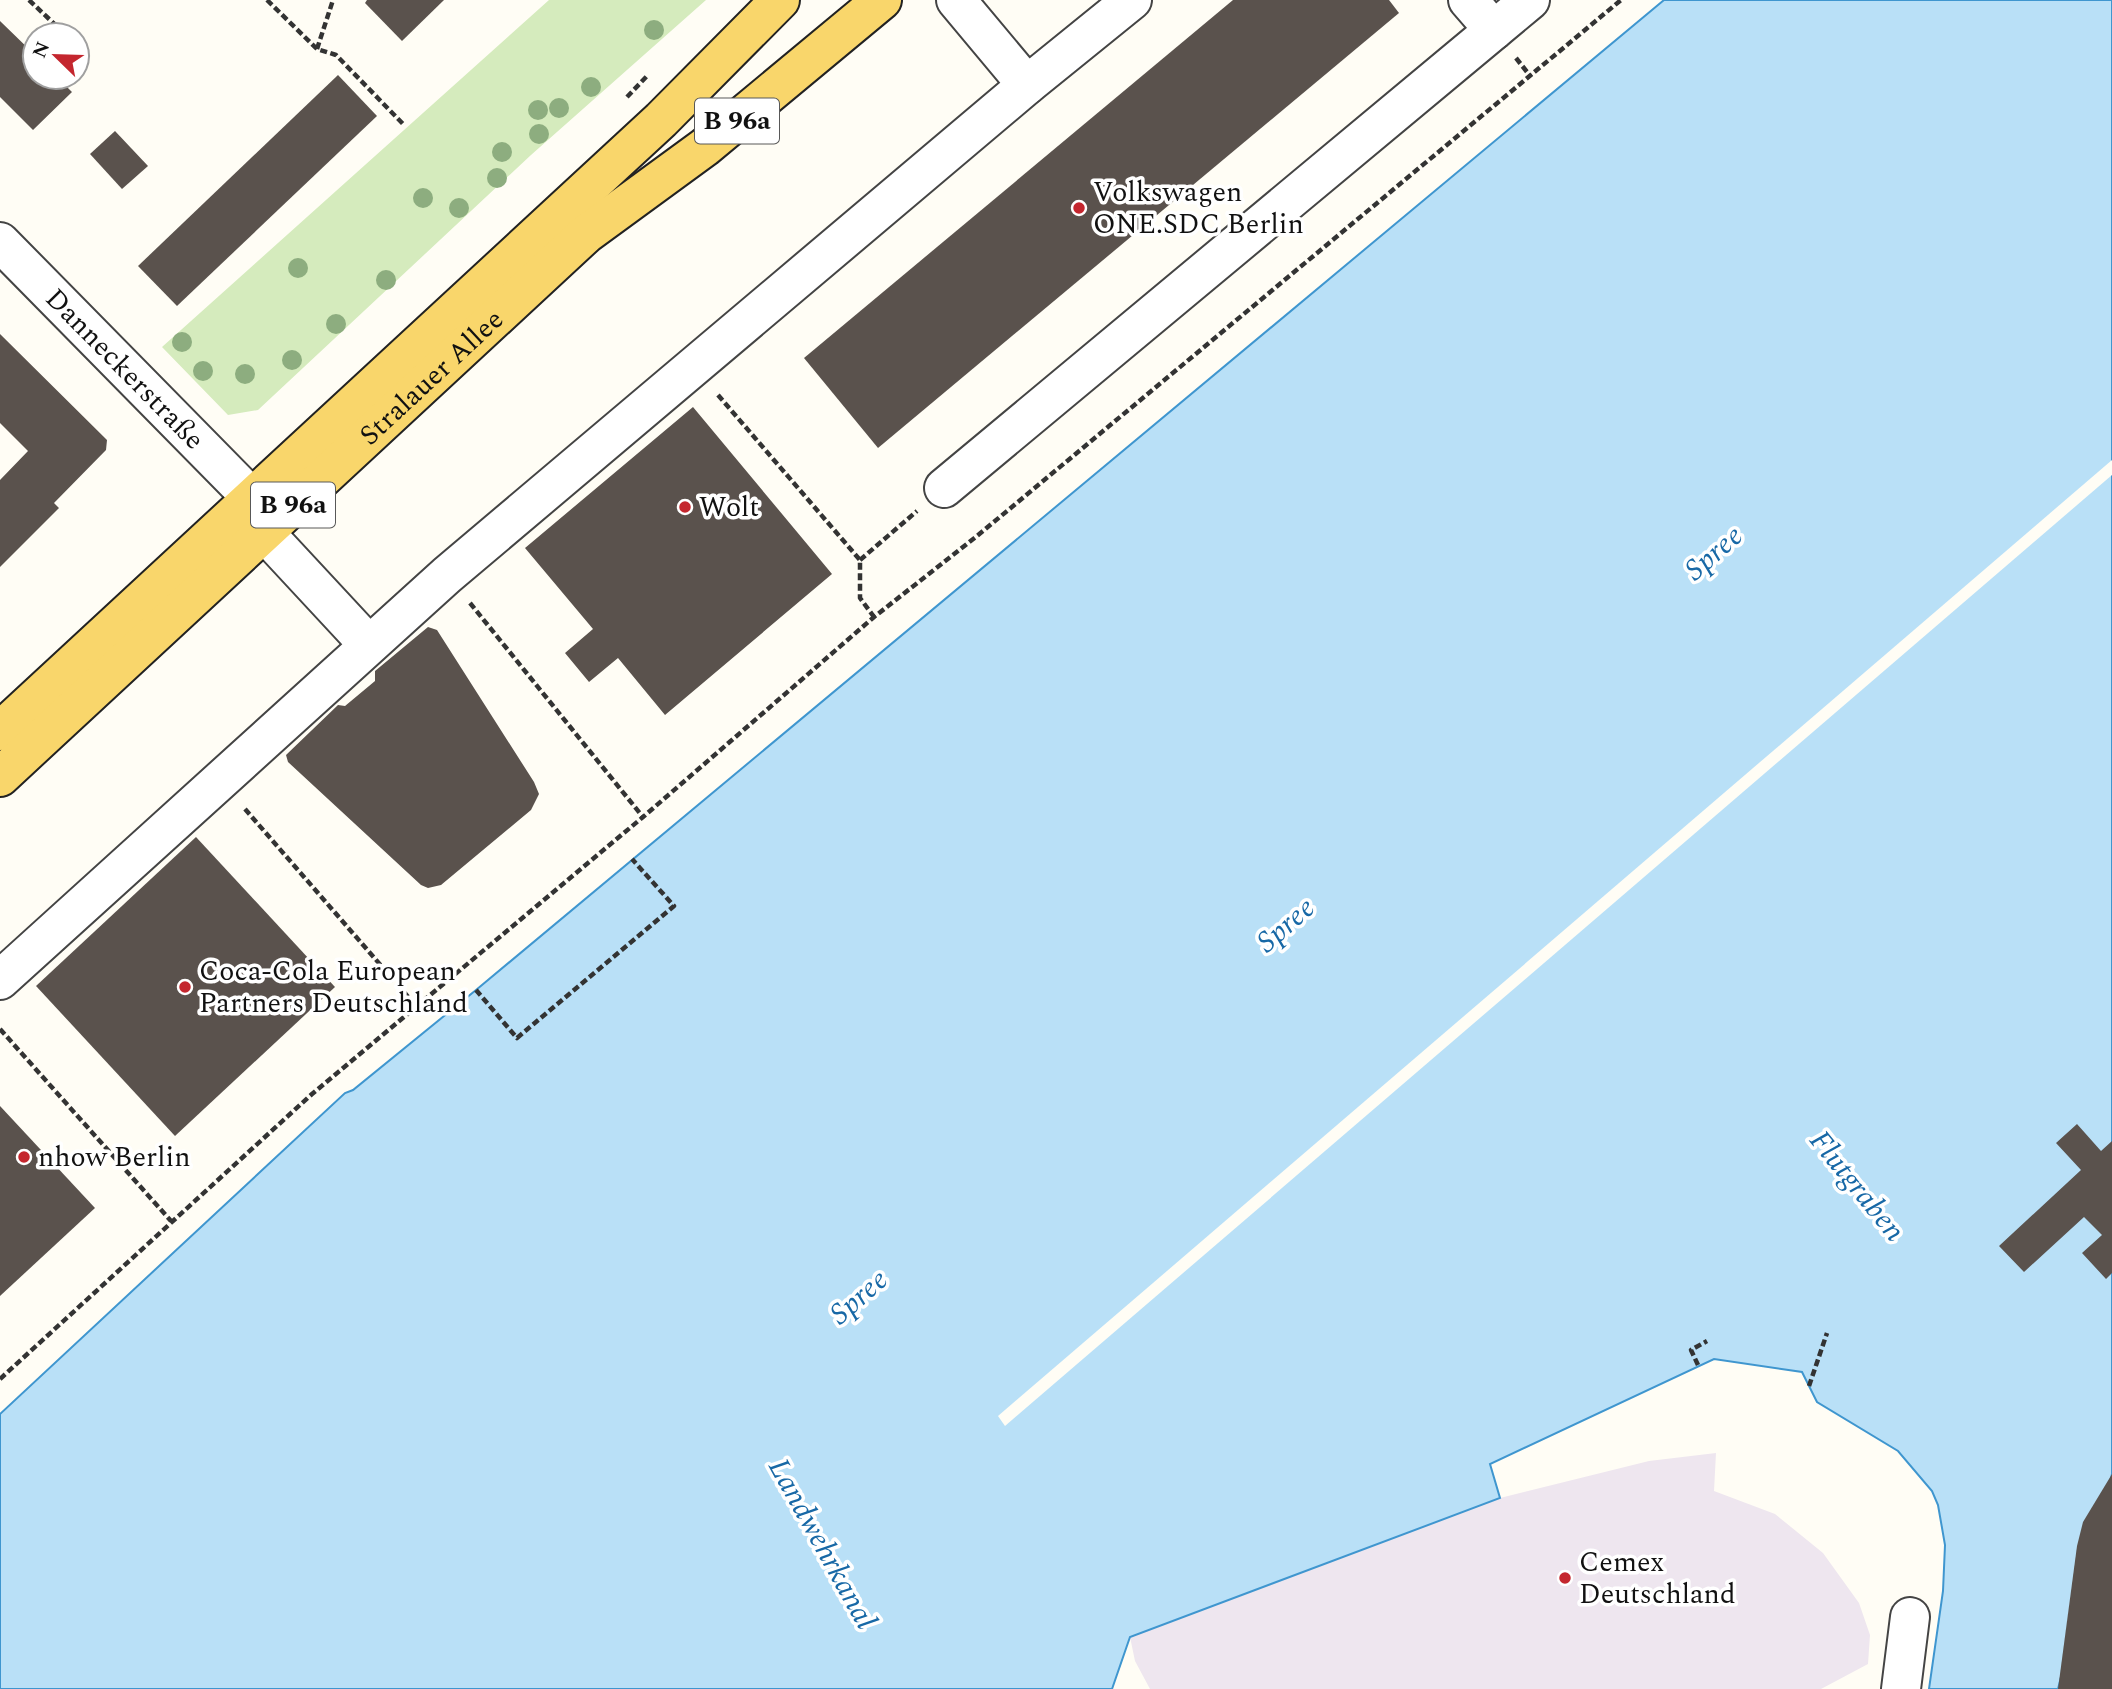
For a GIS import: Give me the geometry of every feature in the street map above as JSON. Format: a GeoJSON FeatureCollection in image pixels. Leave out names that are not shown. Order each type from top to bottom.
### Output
{"type":"FeatureCollection","features":[{"type":"Feature","properties":{"kind":"main road","name":"Stralauer Allee"},"geometry":{"type":"LineString","coordinates":[[0,777],[258,514],[780,0]]}},
{"type":"Feature","properties":{"kind":"main road","name":"Stralauer Allee"},"geometry":{"type":"LineString","coordinates":[[0,731],[586,234],[705,147],[882,0]]}},
{"type":"Feature","properties":{"kind":"street"},"geometry":{"type":"LineString","coordinates":[[956,0],[1027,85]]}},
{"type":"Feature","properties":{"kind":"street"},"geometry":{"type":"LineString","coordinates":[[0,980],[447,575],[692,366],[1132,0]]}},
{"type":"Feature","properties":{"kind":"street"},"geometry":{"type":"LineString","coordinates":[[1468,0],[1494,30]]}},
{"type":"Feature","properties":{"kind":"street"},"geometry":{"type":"LineString","coordinates":[[944,488],[1530,0]]}},
{"type":"Feature","properties":{"kind":"street","name":"Danneckerstraße"},"geometry":{"type":"LineString","coordinates":[[0,242],[258,514],[369,644]]}},
{"type":"Feature","properties":{"kind":"street"},"geometry":{"type":"LineString","coordinates":[[1901,1689],[1910,1617]]}},
{"type":"Feature","properties":{"kind":"path"},"geometry":{"type":"LineString","coordinates":[[29,0],[51,21]]}},
{"type":"Feature","properties":{"kind":"path"},"geometry":{"type":"LineString","coordinates":[[267,0],[317,49],[336,55],[404,125]]}},
{"type":"Feature","properties":{"kind":"path"},"geometry":{"type":"LineString","coordinates":[[317,49],[333,0]]}},
{"type":"Feature","properties":{"kind":"path"},"geometry":{"type":"LineString","coordinates":[[0,1379],[312,1094],[643,817],[874,617],[977,536],[1621,0]]}},
{"type":"Feature","properties":{"kind":"path"},"geometry":{"type":"LineString","coordinates":[[692,366],[860,560],[860,598],[874,617]]}},
{"type":"Feature","properties":{"kind":"path"},"geometry":{"type":"LineString","coordinates":[[860,560],[944,488]]}},
{"type":"Feature","properties":{"kind":"path"},"geometry":{"type":"LineString","coordinates":[[447,575],[643,817]]}},
{"type":"Feature","properties":{"kind":"path"},"geometry":{"type":"LineString","coordinates":[[220,781],[417,1007]]}},
{"type":"Feature","properties":{"kind":"path"},"geometry":{"type":"LineString","coordinates":[[476,990],[517,1038],[528,1029],[674,906],[632,859]]}},
{"type":"Feature","properties":{"kind":"path"},"geometry":{"type":"LineString","coordinates":[[0,1029],[172,1221]]}},
{"type":"Feature","properties":{"kind":"path"},"geometry":{"type":"LineString","coordinates":[[1809,1386],[1827,1333]]}},
{"type":"Feature","properties":{"kind":"path"},"geometry":{"type":"LineString","coordinates":[[1698,1365],[1691,1350],[1707,1341]]}},
{"type":"Feature","properties":{"kind":"shaded area","name":"Cemex Deutschland"},"geometry":{"type":"Polygon","coordinates":[[[1716,1453],[1714,1491],[1775,1514],[1823,1553],[1859,1603],[1870,1635],[1868,1664],[1821,1689],[1150,1689],[1135,1661],[1130,1637],[1500,1498],[1649,1461],[1716,1453]]]}},
{"type":"Feature","properties":{"kind":"green space"},"geometry":{"type":"Polygon","coordinates":[[[549,0],[706,0],[531,155],[258,410],[228,415],[162,347],[549,0]]]}},
{"type":"Feature","properties":{"kind":"water"},"geometry":{"type":"Polygon","coordinates":[[[1664,0],[2112,0],[2112,1474],[2058,1689],[1929,1689],[1943,1591],[1945,1545],[1938,1505],[1932,1491],[1898,1451],[1817,1402],[1802,1372],[1714,1359],[1490,1464],[1500,1498],[1130,1637],[1112,1689],[0,1689],[0,1414],[345,1093],[353,1090],[476,990],[1664,0]]]}},
{"type":"Feature","properties":{"kind":"pier"},"geometry":{"type":"Polygon","coordinates":[[[2112,460],[2112,475],[1005,1426],[998,1416],[2112,460]]]}},
{"type":"Feature","properties":{"kind":"building"},"geometry":{"type":"Polygon","coordinates":[[[367,0],[444,0],[402,41],[365,3],[367,0]]]}},
{"type":"Feature","properties":{"kind":"building"},"geometry":{"type":"Polygon","coordinates":[[[1233,0],[1389,0],[1399,13],[878,448],[804,358],[1233,0]]]}},
{"type":"Feature","properties":{"kind":"building"},"geometry":{"type":"Polygon","coordinates":[[[0,21],[21,41],[21,91],[72,92],[33,130],[0,97],[0,21]]]}},
{"type":"Feature","properties":{"kind":"building"},"geometry":{"type":"Polygon","coordinates":[[[338,75],[377,116],[177,306],[138,266],[338,75]]]}},
{"type":"Feature","properties":{"kind":"building"},"geometry":{"type":"Polygon","coordinates":[[[115,131],[148,166],[122,189],[90,154],[115,131]]]}},
{"type":"Feature","properties":{"kind":"building"},"geometry":{"type":"Polygon","coordinates":[[[0,334],[107,440],[106,450],[54,503],[59,508],[0,567],[0,480],[28,451],[0,423],[0,334]]]}},
{"type":"Feature","properties":{"kind":"building"},"geometry":{"type":"Polygon","coordinates":[[[693,407],[832,574],[665,715],[618,658],[589,682],[565,653],[593,629],[525,548],[693,407]]]}},
{"type":"Feature","properties":{"kind":"building"},"geometry":{"type":"Polygon","coordinates":[[[428,627],[437,630],[539,794],[531,810],[441,885],[428,888],[421,885],[288,762],[286,755],[338,705],[345,706],[375,681],[375,671],[428,627]]]}},
{"type":"Feature","properties":{"kind":"building","name":"Coca-Cola European Partners Deutschland"},"geometry":{"type":"Polygon","coordinates":[[[196,837],[335,987],[175,1136],[36,986],[196,837]]]}},
{"type":"Feature","properties":{"kind":"building","name":"nhow Berlin"},"geometry":{"type":"Polygon","coordinates":[[[0,1106],[95,1208],[0,1296],[0,1106]]]}},
{"type":"Feature","properties":{"kind":"building"},"geometry":{"type":"Polygon","coordinates":[[[2077,1124],[2101,1151],[2112,1141],[2112,1273],[2106,1279],[2082,1253],[2102,1235],[2084,1217],[2024,1272],[1999,1246],[2081,1170],[2056,1143],[2077,1124]]]}},
{"type":"Feature","properties":{"kind":"building"},"geometry":{"type":"Polygon","coordinates":[[[2112,1474],[2112,1689],[2058,1689],[2077,1546],[2083,1522],[2112,1474]]]}},
{"type":"Feature","properties":{"kind":"place","name":"Volkswagen ONE.SDC Berlin"},"geometry":{"type":"Point","coordinates":[1079,208]}},
{"type":"Feature","properties":{"kind":"place","name":"Wolt"},"geometry":{"type":"Point","coordinates":[685,507]}},
{"type":"Feature","properties":{"kind":"place","name":"Coca-Cola European Partners Deutschland"},"geometry":{"type":"Point","coordinates":[185,987]}},
{"type":"Feature","properties":{"kind":"place","name":"nhow Berlin"},"geometry":{"type":"Point","coordinates":[24,1157]}},
{"type":"Feature","properties":{"kind":"place","name":"Cemex Deutschland"},"geometry":{"type":"Point","coordinates":[1565,1578]}},
{"type":"Feature","properties":{"kind":"water label","name":"Spree"},"geometry":{"type":"Point","coordinates":[1714,553]}},
{"type":"Feature","properties":{"kind":"water label","name":"Spree"},"geometry":{"type":"Point","coordinates":[1286,925]}},
{"type":"Feature","properties":{"kind":"water label","name":"Flutgraben"},"geometry":{"type":"Point","coordinates":[1857,1186]}},
{"type":"Feature","properties":{"kind":"water label","name":"Spree"},"geometry":{"type":"Point","coordinates":[859,1297]}},
{"type":"Feature","properties":{"kind":"water label","name":"Landwehrkanal"},"geometry":{"type":"Point","coordinates":[822,1544]}}]}
